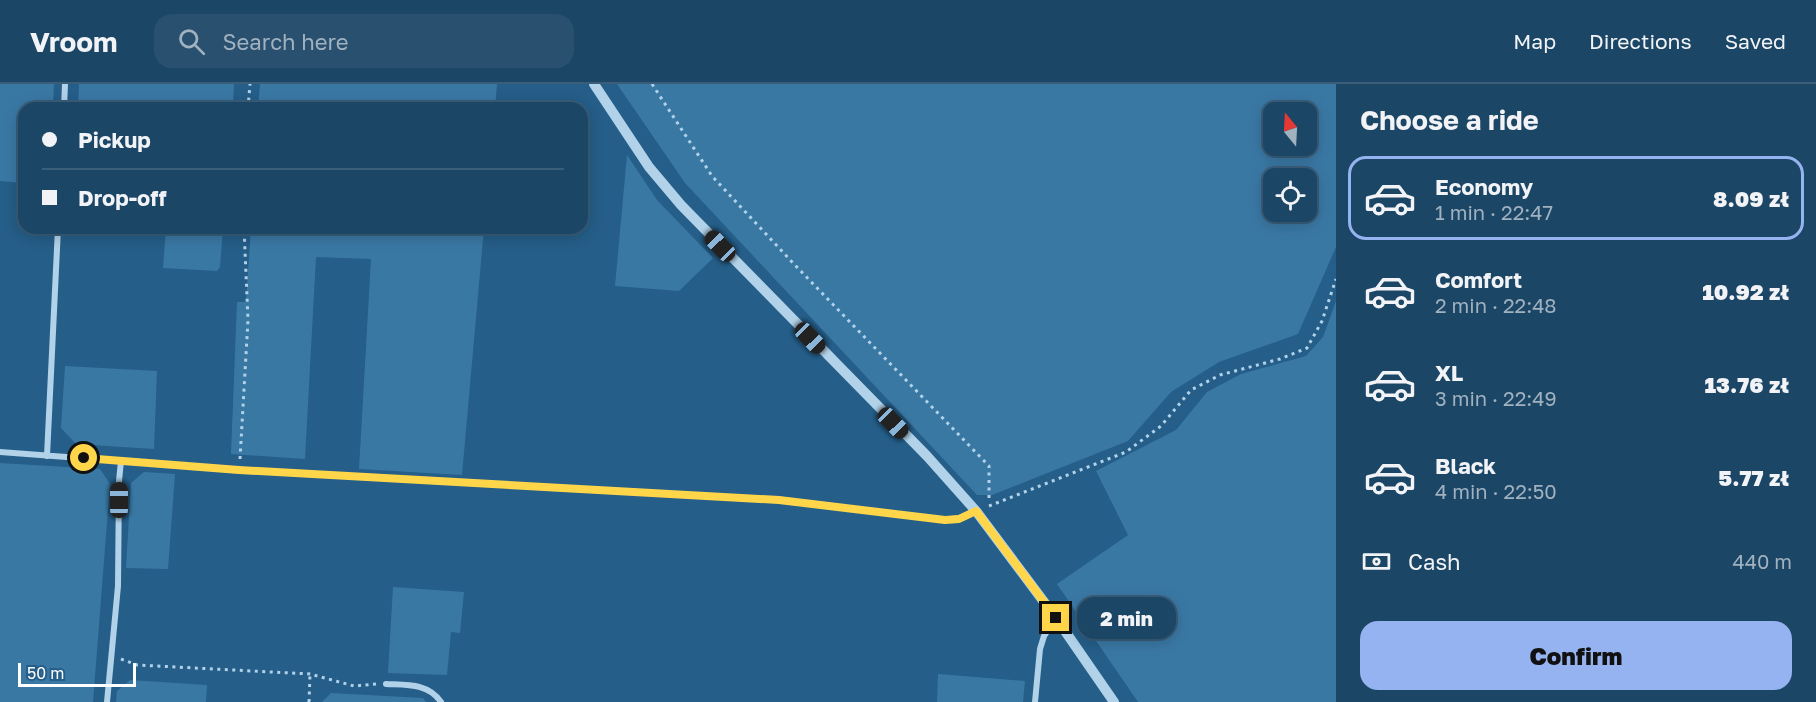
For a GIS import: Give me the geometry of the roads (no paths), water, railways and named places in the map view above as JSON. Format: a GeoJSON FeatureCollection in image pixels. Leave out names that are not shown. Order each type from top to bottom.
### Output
{"type":"FeatureCollection","features":[{"type":"Feature","properties":{"kind":"street"},"geometry":{"type":"LineString","coordinates":[[64,102],[65,84]]}},
{"type":"Feature","properties":{"kind":"street"},"geometry":{"type":"LineString","coordinates":[[594,84],[649,167],[681,205],[927,456],[976,511],[1056,618],[1114,702]]}},
{"type":"Feature","properties":{"kind":"street"},"geometry":{"type":"LineString","coordinates":[[47,456],[58,234]]}},
{"type":"Feature","properties":{"kind":"street"},"geometry":{"type":"LineString","coordinates":[[0,452],[239,470],[779,500],[945,520],[959,519],[976,511]]}},
{"type":"Feature","properties":{"kind":"street"},"geometry":{"type":"LineString","coordinates":[[107,702],[118,586],[121,461]]}},
{"type":"Feature","properties":{"kind":"street"},"geometry":{"type":"LineString","coordinates":[[1035,702],[1040,649],[1044,636],[1056,618]]}},
{"type":"Feature","properties":{"kind":"street"},"geometry":{"type":"LineString","coordinates":[[386,684],[426,688],[436,694],[441,702]]}}]}
